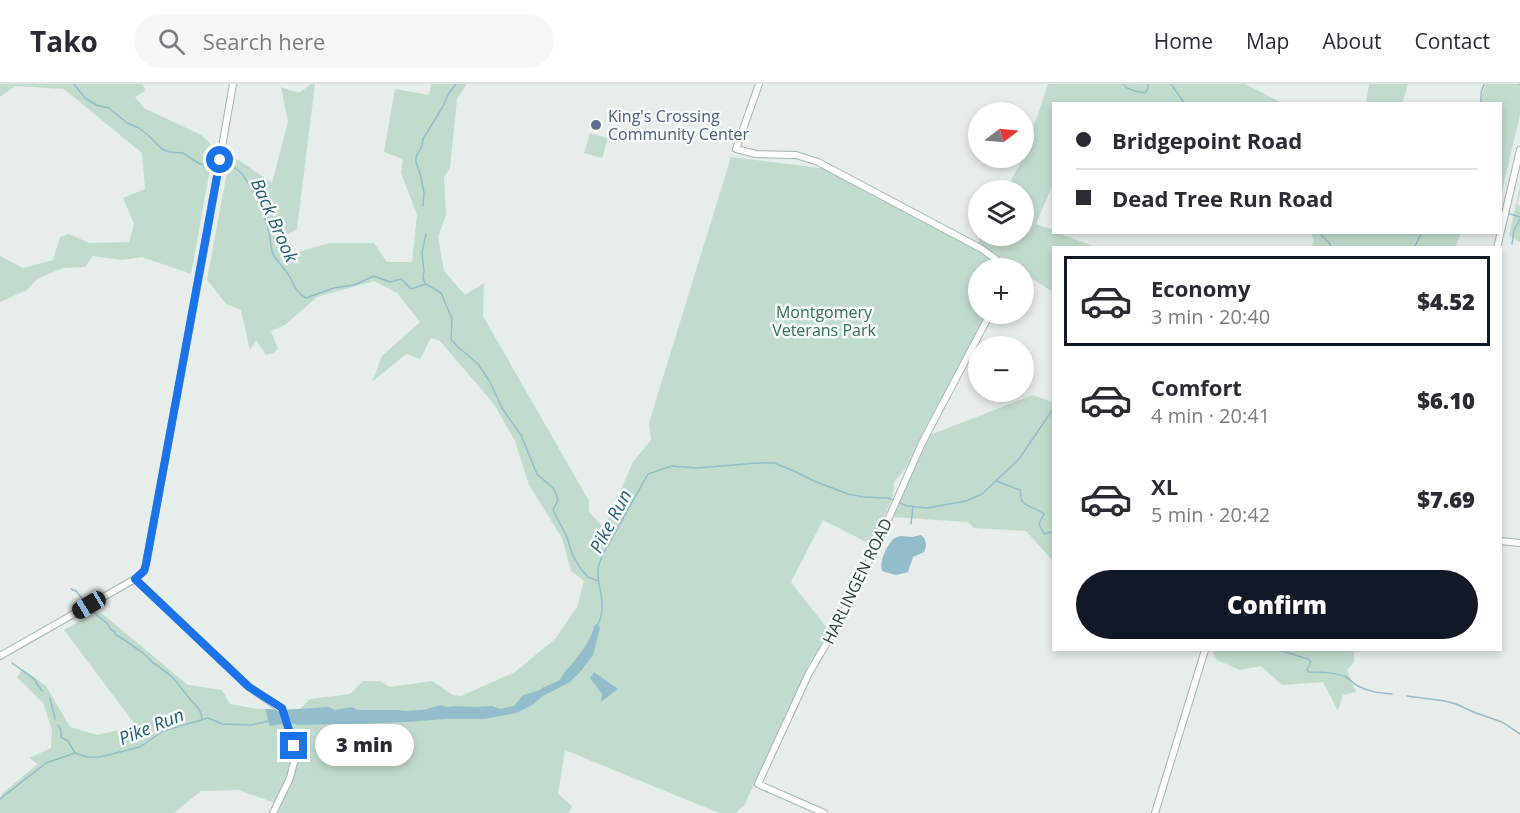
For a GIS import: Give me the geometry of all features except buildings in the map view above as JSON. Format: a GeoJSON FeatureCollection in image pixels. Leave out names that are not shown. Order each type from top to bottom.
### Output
{"type":"FeatureCollection","features":[{"type":"Feature","properties":{"kind":"street"},"geometry":{"type":"LineString","coordinates":[[0,656],[135,579],[144,571],[219,171],[233,84]]}},
{"type":"Feature","properties":{"kind":"street"},"geometry":{"type":"LineString","coordinates":[[759,84],[736,149],[756,154],[796,155],[818,162],[982,249],[994,258]]}},
{"type":"Feature","properties":{"kind":"street"},"geometry":{"type":"LineString","coordinates":[[1502,226],[1520,150]]}},
{"type":"Feature","properties":{"kind":"street","name":"HARLINGEN ROAD"},"geometry":{"type":"LineString","coordinates":[[824,813],[758,784],[808,673],[835,629],[875,549],[932,423],[985,324]]}},
{"type":"Feature","properties":{"kind":"street"},"geometry":{"type":"LineString","coordinates":[[1502,541],[1520,543]]}},
{"type":"Feature","properties":{"kind":"street"},"geometry":{"type":"LineString","coordinates":[[135,579],[233,672],[282,710],[295,750],[295,758],[290,778],[273,813]]}},
{"type":"Feature","properties":{"kind":"street"},"geometry":{"type":"LineString","coordinates":[[1155,813],[1205,651]]}},
{"type":"Feature","properties":{"kind":"green space"},"geometry":{"type":"Polygon","coordinates":[[[0,84],[143,84],[145,91],[135,97],[144,108],[201,135],[214,147],[191,274],[142,257],[122,260],[93,256],[85,267],[63,268],[37,279],[27,290],[0,302],[0,256],[23,268],[53,260],[60,237],[69,234],[89,243],[129,242],[134,224],[123,198],[145,189],[142,153],[64,89],[15,86],[0,97],[0,84]]]}},
{"type":"Feature","properties":{"kind":"green space","name":"Montgomery Veterans Park"},"geometry":{"type":"Polygon","coordinates":[[[311,84],[315,84],[297,229],[274,242],[282,257],[329,243],[374,243],[387,262],[412,262],[417,215],[401,173],[403,159],[384,152],[395,89],[429,95],[431,84],[467,84],[457,99],[450,168],[444,177],[446,215],[438,237],[444,271],[465,295],[484,283],[483,316],[589,501],[589,512],[604,528],[633,462],[651,440],[649,423],[731,157],[821,168],[991,258],[968,258],[968,324],[981,324],[974,336],[968,336],[968,348],[906,468],[894,482],[893,496],[872,545],[823,520],[791,582],[830,632],[809,664],[745,804],[736,813],[719,813],[565,750],[558,794],[572,806],[569,813],[278,813],[281,805],[238,790],[201,791],[174,813],[0,813],[0,798],[3,793],[38,764],[29,758],[51,748],[52,730],[43,703],[17,677],[23,669],[46,686],[70,727],[97,735],[136,726],[64,630],[98,610],[188,685],[222,690],[230,704],[258,709],[300,709],[310,699],[350,694],[363,681],[380,681],[390,687],[432,681],[453,695],[461,696],[515,672],[555,639],[577,607],[584,581],[571,571],[562,538],[529,485],[515,441],[494,404],[440,341],[431,338],[420,359],[406,354],[372,382],[382,356],[420,322],[397,293],[374,281],[317,297],[285,325],[271,331],[278,349],[266,355],[256,340],[250,350],[241,310],[226,304],[207,280],[230,156],[272,183],[288,122],[281,87],[299,93],[311,84]]]}},
{"type":"Feature","properties":{"kind":"green space"},"geometry":{"type":"Polygon","coordinates":[[[1048,84],[1245,84],[1280,102],[1052,102],[1052,186],[1036,224],[1052,230],[1052,234],[1061,234],[1093,246],[1052,246],[1052,291],[1034,280],[1034,258],[1000,258],[981,246],[1034,246],[1034,180],[1011,180],[1018,168],[1034,168],[1034,125],[1048,84]]]}},
{"type":"Feature","properties":{"kind":"green space"},"geometry":{"type":"Polygon","coordinates":[[[1369,84],[1408,84],[1404,102],[1366,102],[1369,84]]]}},
{"type":"Feature","properties":{"kind":"green space"},"geometry":{"type":"Polygon","coordinates":[[[1486,84],[1520,84],[1520,115],[1502,191],[1502,102],[1479,102],[1486,84]]]}},
{"type":"Feature","properties":{"kind":"green space"},"geometry":{"type":"Polygon","coordinates":[[[590,133],[608,138],[602,158],[584,153],[590,133]]]}},
{"type":"Feature","properties":{"kind":"green space"},"geometry":{"type":"Polygon","coordinates":[[[1520,186],[1517,204],[1520,206],[1520,242],[1509,236],[1520,186]]]}},
{"type":"Feature","properties":{"kind":"green space"},"geometry":{"type":"Polygon","coordinates":[[[1311,234],[1461,234],[1456,246],[1312,246],[1314,240],[1311,234]]]}},
{"type":"Feature","properties":{"kind":"green space"},"geometry":{"type":"Polygon","coordinates":[[[1034,395],[1052,402],[1052,560],[1026,531],[974,528],[968,522],[891,517],[930,435],[1015,402],[1034,402],[1034,395]]]}},
{"type":"Feature","properties":{"kind":"green space"},"geometry":{"type":"Polygon","coordinates":[[[1214,651],[1354,652],[1354,662],[1347,670],[1356,692],[1343,695],[1338,711],[1323,682],[1282,685],[1261,666],[1240,670],[1217,660],[1213,653],[1214,651]]]}},
{"type":"Feature","properties":{"kind":"water"},"geometry":{"type":"Polygon","coordinates":[[[921,535],[925,541],[925,550],[913,557],[908,572],[896,575],[882,571],[883,557],[894,539],[899,536],[921,535]]]}},
{"type":"Feature","properties":{"kind":"water"},"geometry":{"type":"Polygon","coordinates":[[[598,623],[600,628],[593,655],[581,671],[570,682],[516,713],[484,719],[347,724],[298,725],[290,723],[270,726],[265,709],[328,707],[335,710],[352,707],[358,710],[405,711],[423,710],[441,705],[446,707],[492,706],[500,709],[514,706],[523,695],[560,680],[584,648],[594,626],[598,623]]]}},
{"type":"Feature","properties":{"kind":"water"},"geometry":{"type":"Polygon","coordinates":[[[594,672],[618,689],[601,702],[602,694],[590,678],[594,672]]]}},
{"type":"Feature","properties":{"kind":"waterway","name":"Back Brook"},"geometry":{"type":"LineString","coordinates":[[74,84],[85,98],[96,105],[109,108],[127,123],[139,128],[162,149],[183,153],[200,164],[216,164]]}},
{"type":"Feature","properties":{"kind":"waterway"},"geometry":{"type":"LineString","coordinates":[[423,206],[424,193],[416,157],[423,139],[456,84]]}},
{"type":"Feature","properties":{"kind":"waterway"},"geometry":{"type":"LineString","coordinates":[[1123,84],[1130,89],[1145,93],[1148,84]]}},
{"type":"Feature","properties":{"kind":"waterway"},"geometry":{"type":"LineString","coordinates":[[1171,84],[1184,102]]}},
{"type":"Feature","properties":{"kind":"waterway","name":"Pike Run"},"geometry":{"type":"LineString","coordinates":[[1481,102],[1484,84]]}},
{"type":"Feature","properties":{"kind":"waterway","name":"Back Brook"},"geometry":{"type":"LineString","coordinates":[[221,165],[230,166],[243,175],[264,217],[273,254],[298,292],[306,298],[334,288],[354,285],[374,276],[390,282],[401,279],[411,289],[426,284],[441,293],[452,319],[451,339],[478,364],[490,382],[502,408],[521,435],[537,474],[554,489],[558,500],[553,510],[567,537],[572,554],[588,577],[598,581]]}},
{"type":"Feature","properties":{"kind":"waterway"},"geometry":{"type":"LineString","coordinates":[[1507,213],[1520,217]]}},
{"type":"Feature","properties":{"kind":"waterway"},"geometry":{"type":"LineString","coordinates":[[1512,244],[1514,230],[1520,219]]}},
{"type":"Feature","properties":{"kind":"waterway"},"geometry":{"type":"LineString","coordinates":[[425,283],[422,252],[426,234]]}},
{"type":"Feature","properties":{"kind":"waterway"},"geometry":{"type":"LineString","coordinates":[[1322,234],[1330,246]]}},
{"type":"Feature","properties":{"kind":"waterway","name":"Pike Run"},"geometry":{"type":"LineString","coordinates":[[1415,246],[1421,234]]}},
{"type":"Feature","properties":{"kind":"waterway","name":"Pike Run"},"geometry":{"type":"LineString","coordinates":[[898,502],[907,506],[927,508],[966,501],[982,494],[1019,459],[1052,410]]}},
{"type":"Feature","properties":{"kind":"waterway","name":"Pike Run"},"geometry":{"type":"LineString","coordinates":[[598,624],[602,610],[599,565],[648,474],[672,466],[697,468],[774,463],[848,494],[893,500]]}},
{"type":"Feature","properties":{"kind":"waterway"},"geometry":{"type":"LineString","coordinates":[[996,481],[1020,490],[1024,503],[1044,514],[1039,524],[1044,534],[1052,533]]}},
{"type":"Feature","properties":{"kind":"waterway"},"geometry":{"type":"LineString","coordinates":[[911,524],[913,507]]}},
{"type":"Feature","properties":{"kind":"waterway"},"geometry":{"type":"LineString","coordinates":[[71,589],[76,591],[85,602]]}},
{"type":"Feature","properties":{"kind":"waterway"},"geometry":{"type":"LineString","coordinates":[[93,612],[108,624],[116,635],[127,641],[172,677],[198,708],[202,719]]}},
{"type":"Feature","properties":{"kind":"waterway"},"geometry":{"type":"LineString","coordinates":[[1282,651],[1308,659],[1311,662],[1307,669],[1308,672],[1337,674],[1366,690],[1392,694]]}},
{"type":"Feature","properties":{"kind":"waterway"},"geometry":{"type":"LineString","coordinates":[[12,663],[34,679],[42,691]]}},
{"type":"Feature","properties":{"kind":"waterway"},"geometry":{"type":"LineString","coordinates":[[1407,696],[1456,704],[1502,722],[1520,734]]}},
{"type":"Feature","properties":{"kind":"waterway"},"geometry":{"type":"LineString","coordinates":[[50,698],[55,719]]}},
{"type":"Feature","properties":{"kind":"waterway","name":"Pike Run"},"geometry":{"type":"LineString","coordinates":[[0,799],[46,763],[75,753],[87,757],[100,757],[140,747],[163,731],[208,718],[222,724],[252,725],[268,721]]}},
{"type":"Feature","properties":{"kind":"waterway"},"geometry":{"type":"LineString","coordinates":[[58,725],[61,737],[68,741],[75,753]]}},
{"type":"Feature","properties":{"kind":"place","name":"King's Crossing Community Center"},"geometry":{"type":"Point","coordinates":[596,125]}},
{"type":"Feature","properties":{"kind":"route"},"geometry":{"type":"LineString","coordinates":[[220,160],[146,564],[144,571],[135,579],[249,687],[282,708],[294,746]]}}]}
